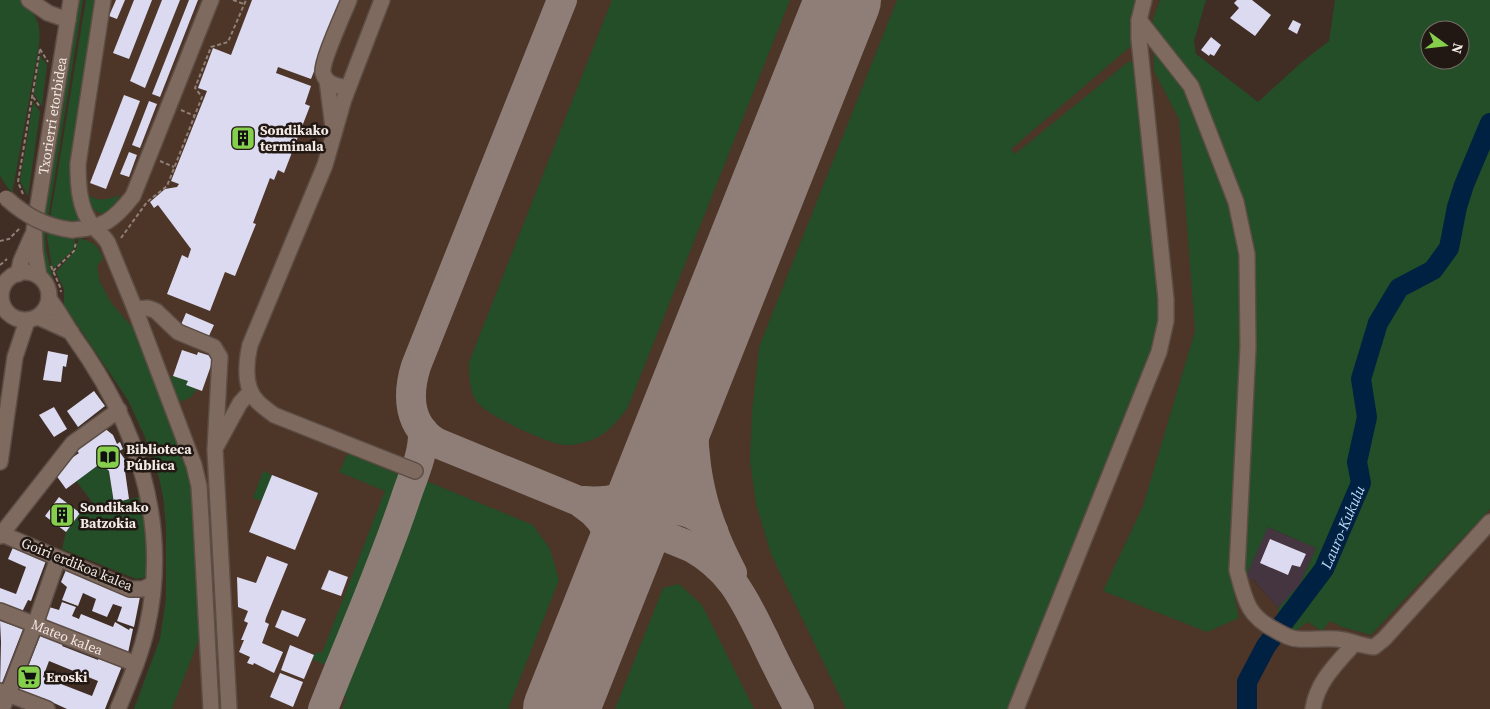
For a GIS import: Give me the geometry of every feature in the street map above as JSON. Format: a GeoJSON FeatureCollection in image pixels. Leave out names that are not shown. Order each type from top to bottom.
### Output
{"type":"FeatureCollection","features":[{"type":"Feature","properties":{"kind":"street"},"geometry":{"type":"LineString","coordinates":[[29,0],[48,13],[68,20]]}},
{"type":"Feature","properties":{"kind":"street","name":"Txorierri etorbidea"},"geometry":{"type":"LineString","coordinates":[[16,357],[1,293],[8,278],[20,261],[29,227],[71,0]]}},
{"type":"Feature","properties":{"kind":"street"},"geometry":{"type":"LineString","coordinates":[[103,0],[78,164],[78,183],[81,202],[94,228],[105,237],[135,309],[194,465],[199,486],[211,709]]}},
{"type":"Feature","properties":{"kind":"street"},"geometry":{"type":"LineString","coordinates":[[3,194],[32,218],[55,227],[72,230],[94,228],[110,221],[121,212],[133,196],[211,0]]}},
{"type":"Feature","properties":{"kind":"street"},"geometry":{"type":"LineString","coordinates":[[334,134],[327,80],[323,72],[325,62],[349,0]]}},
{"type":"Feature","properties":{"kind":"street"},"geometry":{"type":"LineString","coordinates":[[382,0],[348,88],[325,165],[250,345],[246,362],[250,392],[257,402],[274,415],[415,471]]}},
{"type":"Feature","properties":{"kind":"street"},"geometry":{"type":"LineString","coordinates":[[1016,709],[1159,352],[1166,321],[1166,299],[1139,38],[1144,0]]}},
{"type":"Feature","properties":{"kind":"street"},"geometry":{"type":"LineString","coordinates":[[1140,20],[1190,86],[1236,202],[1247,254],[1248,347],[1237,570],[1244,598],[1252,612],[1262,624],[1288,637],[1297,639],[1341,639],[1362,646],[1374,647],[1384,639],[1490,522]]}},
{"type":"Feature","properties":{"kind":"street"},"geometry":{"type":"LineString","coordinates":[[327,80],[335,86],[348,88]]}},
{"type":"Feature","properties":{"kind":"street"},"geometry":{"type":"LineString","coordinates":[[81,202],[93,212],[110,221]]}},
{"type":"Feature","properties":{"kind":"street","name":"Txorierri etorbidea"},"geometry":{"type":"LineString","coordinates":[[0,462],[16,357],[32,319],[55,296],[39,276],[29,227]]}},
{"type":"Feature","properties":{"kind":"street"},"geometry":{"type":"LineString","coordinates":[[8,278],[32,272],[39,276]]}},
{"type":"Feature","properties":{"kind":"street"},"geometry":{"type":"LineString","coordinates":[[55,296],[71,332],[101,376],[119,410],[138,456],[148,496],[155,564],[153,584],[147,626],[136,664],[118,709]]}},
{"type":"Feature","properties":{"kind":"street"},"geometry":{"type":"LineString","coordinates":[[3,308],[14,318],[32,319],[71,332]]}},
{"type":"Feature","properties":{"kind":"street"},"geometry":{"type":"LineString","coordinates":[[135,309],[148,308],[156,311],[178,332],[214,347],[220,357],[215,450],[229,709]]}},
{"type":"Feature","properties":{"kind":"street"},"geometry":{"type":"LineString","coordinates":[[215,450],[240,403],[250,392]]}},
{"type":"Feature","properties":{"kind":"street"},"geometry":{"type":"LineString","coordinates":[[1,535],[73,443],[119,410]]}},
{"type":"Feature","properties":{"kind":"street","name":"Goiri erdikoa kalea"},"geometry":{"type":"LineString","coordinates":[[1,535],[60,563],[130,588],[143,589],[153,584]]}},
{"type":"Feature","properties":{"kind":"street"},"geometry":{"type":"LineString","coordinates":[[2,709],[4,692],[60,563]]}},
{"type":"Feature","properties":{"kind":"street","name":"Mateo kalea"},"geometry":{"type":"LineString","coordinates":[[0,611],[136,664]]}},
{"type":"Feature","properties":{"kind":"street"},"geometry":{"type":"LineString","coordinates":[[1313,709],[1315,695],[1328,673],[1354,644]]}},
{"type":"Feature","properties":{"kind":"street"},"geometry":{"type":"LineString","coordinates":[[4,692],[47,709]]}},
{"type":"Feature","properties":{"kind":"path"},"geometry":{"type":"LineString","coordinates":[[233,0],[244,4]]}},
{"type":"Feature","properties":{"kind":"path"},"geometry":{"type":"LineString","coordinates":[[25,197],[18,182],[40,49]]}},
{"type":"Feature","properties":{"kind":"path"},"geometry":{"type":"LineString","coordinates":[[32,96],[43,111]]}},
{"type":"Feature","properties":{"kind":"path"},"geometry":{"type":"LineString","coordinates":[[0,242],[29,227]]}},
{"type":"Feature","properties":{"kind":"path"},"geometry":{"type":"LineString","coordinates":[[51,265],[60,287],[55,296]]}},
{"type":"Feature","properties":{"kind":"shaded area"},"geometry":{"type":"Polygon","coordinates":[[[97,0],[1160,0],[1154,19],[1174,50],[1252,579],[1278,608],[1280,624],[1308,622],[1320,630],[1330,621],[1342,627],[1371,635],[1490,509],[1490,709],[134,709],[160,639],[166,599],[164,502],[159,477],[145,437],[128,400],[64,305],[64,289],[57,274],[87,241],[84,223],[74,201],[70,182],[97,0]]]}},
{"type":"Feature","properties":{"kind":"shaded area"},"geometry":{"type":"Polygon","coordinates":[[[1267,527],[1316,548],[1300,584],[1278,608],[1253,579],[1245,579],[1267,527]]]}},
{"type":"Feature","properties":{"kind":"green space"},"geometry":{"type":"Polygon","coordinates":[[[0,0],[21,0],[37,20],[39,31],[39,45],[12,194],[0,176],[0,0]]]}},
{"type":"Feature","properties":{"kind":"green space"},"geometry":{"type":"Polygon","coordinates":[[[77,0],[83,0],[45,237],[52,279],[42,265],[40,238],[77,0]]]}},
{"type":"Feature","properties":{"kind":"green space"},"geometry":{"type":"Polygon","coordinates":[[[86,0],[97,0],[70,182],[74,201],[84,223],[76,236],[73,250],[55,267],[52,267],[47,237],[86,0]]]}},
{"type":"Feature","properties":{"kind":"green space"},"geometry":{"type":"Polygon","coordinates":[[[612,0],[790,0],[628,407],[614,425],[596,438],[576,444],[564,445],[551,442],[513,426],[480,405],[475,399],[472,390],[469,362],[612,0]]]}},
{"type":"Feature","properties":{"kind":"green space"},"geometry":{"type":"Polygon","coordinates":[[[897,0],[1137,0],[1131,46],[1011,149],[1015,154],[1128,62],[1133,62],[1159,299],[1158,330],[1153,350],[1009,709],[846,709],[771,554],[756,504],[750,461],[752,413],[759,347],[897,0]]]}},
{"type":"Feature","properties":{"kind":"green space"},"geometry":{"type":"Polygon","coordinates":[[[1160,0],[1206,0],[1194,41],[1196,54],[1258,102],[1302,62],[1329,41],[1335,0],[1490,0],[1490,509],[1371,635],[1342,627],[1330,621],[1323,630],[1308,622],[1295,631],[1280,624],[1278,608],[1300,584],[1316,548],[1268,527],[1245,579],[1234,594],[1239,618],[1207,632],[1103,591],[1143,506],[1195,331],[1179,119],[1154,71],[1153,19],[1160,0]]]}},
{"type":"Feature","properties":{"kind":"green space"},"geometry":{"type":"Polygon","coordinates":[[[40,55],[47,65],[42,107],[34,94],[40,55]]]}},
{"type":"Feature","properties":{"kind":"green space"},"geometry":{"type":"Polygon","coordinates":[[[33,102],[40,112],[28,196],[20,181],[33,102]]]}},
{"type":"Feature","properties":{"kind":"green space"},"geometry":{"type":"Polygon","coordinates":[[[84,189],[92,197],[100,200],[120,195],[111,209],[107,212],[99,213],[92,207],[84,189]]]}},
{"type":"Feature","properties":{"kind":"green space"},"geometry":{"type":"Polygon","coordinates":[[[79,238],[89,241],[99,249],[103,258],[97,266],[100,282],[112,304],[135,330],[188,464],[194,487],[202,631],[172,709],[134,709],[160,639],[166,599],[164,502],[159,477],[145,437],[128,400],[64,305],[64,289],[56,272],[75,251],[79,238]]]}},
{"type":"Feature","properties":{"kind":"green space"},"geometry":{"type":"Polygon","coordinates":[[[173,376],[188,381],[187,385],[197,389],[191,397],[180,402],[170,377],[173,376]]]}},
{"type":"Feature","properties":{"kind":"green space"},"geometry":{"type":"Polygon","coordinates":[[[348,453],[407,478],[373,574],[333,668],[312,659],[316,652],[322,653],[385,491],[339,472],[348,453]]]}},
{"type":"Feature","properties":{"kind":"green space"},"geometry":{"type":"Polygon","coordinates":[[[101,463],[109,471],[114,503],[139,497],[149,550],[147,575],[143,578],[136,579],[62,549],[66,532],[80,513],[97,508],[76,481],[101,463]]]}},
{"type":"Feature","properties":{"kind":"green space"},"geometry":{"type":"Polygon","coordinates":[[[263,471],[272,475],[262,501],[253,498],[263,471]]]}},
{"type":"Feature","properties":{"kind":"green space"},"geometry":{"type":"Polygon","coordinates":[[[419,478],[533,525],[550,549],[559,580],[508,709],[342,709],[346,698],[339,688],[385,574],[419,478]]]}},
{"type":"Feature","properties":{"kind":"green space"},"geometry":{"type":"Polygon","coordinates":[[[679,584],[702,605],[754,709],[615,709],[663,588],[679,584]]]}},
{"type":"Feature","properties":{"kind":"building"},"geometry":{"type":"Polygon","coordinates":[[[116,0],[125,0],[117,19],[109,16],[116,0]]]}},
{"type":"Feature","properties":{"kind":"building"},"geometry":{"type":"Polygon","coordinates":[[[134,0],[152,0],[129,59],[113,53],[134,0]]]}},
{"type":"Feature","properties":{"kind":"building"},"geometry":{"type":"Polygon","coordinates":[[[162,0],[180,0],[145,88],[130,81],[162,0]]]}},
{"type":"Feature","properties":{"kind":"building"},"geometry":{"type":"Polygon","coordinates":[[[189,0],[198,0],[160,97],[152,94],[189,0]]]}},
{"type":"Feature","properties":{"kind":"building","name":"Sondikako terminala"},"geometry":{"type":"Polygon","coordinates":[[[252,0],[342,0],[311,79],[278,67],[276,73],[311,86],[305,104],[310,106],[284,173],[278,170],[274,180],[270,178],[253,223],[256,224],[235,276],[225,272],[210,311],[167,294],[182,255],[188,258],[191,249],[158,205],[154,208],[150,202],[165,189],[177,187],[179,184],[171,181],[207,91],[198,88],[213,48],[231,55],[252,0]]]}},
{"type":"Feature","properties":{"kind":"building"},"geometry":{"type":"Polygon","coordinates":[[[1237,0],[1252,0],[1271,15],[1255,36],[1230,18],[1239,8],[1234,3],[1237,0]]]}},
{"type":"Feature","properties":{"kind":"building"},"geometry":{"type":"Polygon","coordinates":[[[1293,20],[1301,24],[1297,34],[1288,29],[1293,20]]]}},
{"type":"Feature","properties":{"kind":"building"},"geometry":{"type":"Polygon","coordinates":[[[1211,37],[1221,45],[1214,56],[1210,54],[1209,56],[1201,50],[1211,37]]]}},
{"type":"Feature","properties":{"kind":"building"},"geometry":{"type":"Polygon","coordinates":[[[124,95],[140,101],[106,189],[90,183],[124,95]]]}},
{"type":"Feature","properties":{"kind":"building"},"geometry":{"type":"Polygon","coordinates":[[[149,101],[157,104],[140,148],[132,145],[149,101]]]}},
{"type":"Feature","properties":{"kind":"building"},"geometry":{"type":"Polygon","coordinates":[[[129,152],[137,155],[129,177],[120,174],[129,152]]]}},
{"type":"Feature","properties":{"kind":"building"},"geometry":{"type":"Polygon","coordinates":[[[186,313],[214,325],[208,338],[180,327],[186,313]]]}},
{"type":"Feature","properties":{"kind":"building"},"geometry":{"type":"Polygon","coordinates":[[[182,350],[197,355],[198,352],[214,357],[202,391],[186,385],[188,381],[173,376],[182,350]]]}},
{"type":"Feature","properties":{"kind":"building"},"geometry":{"type":"Polygon","coordinates":[[[48,351],[68,355],[66,367],[63,366],[61,382],[43,380],[48,351]]]}},
{"type":"Feature","properties":{"kind":"building"},"geometry":{"type":"Polygon","coordinates":[[[94,391],[105,406],[78,427],[67,411],[94,391]]]}},
{"type":"Feature","properties":{"kind":"building"},"geometry":{"type":"Polygon","coordinates":[[[54,407],[67,429],[54,437],[39,415],[54,407]]]}},
{"type":"Feature","properties":{"kind":"building"},"geometry":{"type":"Polygon","coordinates":[[[103,427],[113,435],[117,444],[120,442],[123,449],[119,451],[126,461],[124,464],[129,499],[114,503],[109,471],[101,463],[66,489],[53,471],[79,453],[75,449],[103,427]]]}},
{"type":"Feature","properties":{"kind":"building"},"geometry":{"type":"Polygon","coordinates":[[[272,475],[318,493],[295,550],[249,532],[272,475]]]}},
{"type":"Feature","properties":{"kind":"building","name":"Sondikako Batzokia"},"geometry":{"type":"Polygon","coordinates":[[[59,497],[80,513],[66,532],[45,516],[59,497]]]}},
{"type":"Feature","properties":{"kind":"building"},"geometry":{"type":"Polygon","coordinates":[[[1270,539],[1306,554],[1300,567],[1292,565],[1288,575],[1260,563],[1270,539]]]}},
{"type":"Feature","properties":{"kind":"building"},"geometry":{"type":"Polygon","coordinates":[[[14,545],[47,558],[31,601],[28,600],[22,612],[0,604],[0,588],[16,594],[26,567],[8,559],[14,545]]]}},
{"type":"Feature","properties":{"kind":"building"},"geometry":{"type":"Polygon","coordinates":[[[267,556],[288,564],[266,618],[265,622],[269,624],[262,643],[283,652],[274,673],[254,663],[253,665],[247,663],[250,657],[239,652],[244,640],[241,640],[248,623],[244,621],[248,611],[238,607],[237,577],[256,583],[267,556]]]}},
{"type":"Feature","properties":{"kind":"building"},"geometry":{"type":"Polygon","coordinates":[[[66,570],[140,597],[134,627],[117,621],[122,607],[113,604],[107,617],[92,611],[96,599],[83,593],[78,606],[62,600],[67,587],[61,582],[66,570]]]}},
{"type":"Feature","properties":{"kind":"building"},"geometry":{"type":"Polygon","coordinates":[[[329,570],[348,577],[341,596],[321,589],[329,570]]]}},
{"type":"Feature","properties":{"kind":"building"},"geometry":{"type":"Polygon","coordinates":[[[62,602],[76,607],[72,616],[79,619],[81,614],[113,627],[115,622],[129,630],[130,628],[133,629],[128,653],[43,622],[49,607],[59,610],[62,602]]]}},
{"type":"Feature","properties":{"kind":"building"},"geometry":{"type":"Polygon","coordinates":[[[282,610],[306,619],[298,637],[275,627],[282,610]]]}},
{"type":"Feature","properties":{"kind":"building"},"geometry":{"type":"Polygon","coordinates":[[[0,621],[23,629],[0,688],[1,642],[0,621]]]}},
{"type":"Feature","properties":{"kind":"building"},"geometry":{"type":"Polygon","coordinates":[[[41,634],[63,644],[62,646],[98,660],[99,658],[122,666],[105,709],[67,709],[43,698],[42,700],[18,692],[41,634]],[[49,661],[43,677],[92,696],[98,681],[49,661]]]}},
{"type":"Feature","properties":{"kind":"building"},"geometry":{"type":"Polygon","coordinates":[[[290,645],[314,655],[304,679],[281,670],[290,645]]]}},
{"type":"Feature","properties":{"kind":"building"},"geometry":{"type":"Polygon","coordinates":[[[280,673],[303,682],[293,707],[270,697],[280,673]]]}},
{"type":"Feature","properties":{"kind":"waterway","name":"Lauro-Kukulu"},"geometry":{"type":"LineString","coordinates":[[1247,709],[1247,682],[1266,646],[1324,569],[1361,483],[1357,462],[1367,417],[1361,379],[1378,323],[1399,288],[1433,270],[1449,248],[1457,207],[1464,185],[1490,123]]}},
{"type":"Feature","properties":{"kind":"taxiway"},"geometry":{"type":"LineString","coordinates":[[562,0],[416,366],[411,388],[412,409],[415,419],[427,436],[437,443],[691,547],[717,565],[743,598],[799,709]]}},
{"type":"Feature","properties":{"kind":"taxiway"},"geometry":{"type":"LineString","coordinates":[[712,329],[702,364],[695,400],[694,450],[707,516],[732,573]]}},
{"type":"Feature","properties":{"kind":"taxiway"},"geometry":{"type":"LineString","coordinates":[[323,709],[397,524],[420,456],[423,431]]}},
{"type":"Feature","properties":{"kind":"taxiway"},"geometry":{"type":"LineString","coordinates":[[584,501],[612,500],[638,490],[651,477],[662,456]]}},
{"type":"Feature","properties":{"kind":"taxiway"},"geometry":{"type":"LineString","coordinates":[[584,505],[601,521],[611,540],[614,562],[611,584]]}},
{"type":"Feature","properties":{"kind":"taxiway"},"geometry":{"type":"LineString","coordinates":[[630,536],[649,518],[670,510],[692,514],[713,531]]}},
{"type":"Feature","properties":{"kind":"runway"},"geometry":{"type":"LineString","coordinates":[[561,709],[843,0]]}},
{"type":"Feature","properties":{"kind":"place","name":"Sondikako terminala"},"geometry":{"type":"Point","coordinates":[243,138]}},
{"type":"Feature","properties":{"kind":"place","name":"Biblioteca Pública"},"geometry":{"type":"Point","coordinates":[108,457]}},
{"type":"Feature","properties":{"kind":"place","name":"Sondikako Batzokia"},"geometry":{"type":"Point","coordinates":[62,515]}},
{"type":"Feature","properties":{"kind":"place","name":"Eroski"},"geometry":{"type":"Point","coordinates":[29,677]}}]}
